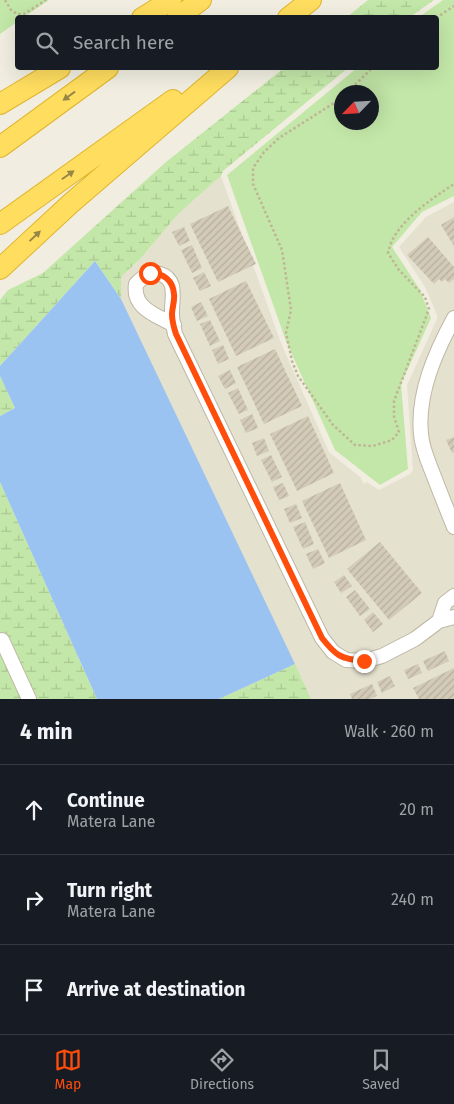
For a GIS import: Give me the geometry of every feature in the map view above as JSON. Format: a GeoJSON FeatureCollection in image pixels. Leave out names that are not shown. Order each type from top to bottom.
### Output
{"type":"FeatureCollection","features":[{"type":"Feature","properties":{"kind":"highway"},"geometry":{"type":"LineString","coordinates":[[147,15],[171,0]]}},
{"type":"Feature","properties":{"kind":"highway"},"geometry":{"type":"LineString","coordinates":[[181,15],[201,0]]}},
{"type":"Feature","properties":{"kind":"highway"},"geometry":{"type":"LineString","coordinates":[[292,15],[312,0]]}},
{"type":"Feature","properties":{"kind":"highway"},"geometry":{"type":"LineString","coordinates":[[0,104],[57,70]]}},
{"type":"Feature","properties":{"kind":"highway"},"geometry":{"type":"LineString","coordinates":[[0,146],[105,70]]}},
{"type":"Feature","properties":{"kind":"highway"},"geometry":{"type":"LineString","coordinates":[[0,224],[216,70]]}},
{"type":"Feature","properties":{"kind":"highway"},"geometry":{"type":"LineString","coordinates":[[0,269],[70,204],[226,70]]}},
{"type":"Feature","properties":{"kind":"street"},"geometry":{"type":"LineString","coordinates":[[454,318],[434,360],[423,394],[420,428],[425,452],[454,527]]}},
{"type":"Feature","properties":{"kind":"street"},"geometry":{"type":"LineString","coordinates":[[174,325],[176,334],[318,631],[333,652],[346,660],[364,661],[382,656],[414,639],[439,621],[454,617]]}},
{"type":"Feature","properties":{"kind":"street"},"geometry":{"type":"LineString","coordinates":[[439,621],[445,603],[454,596]]}},
{"type":"Feature","properties":{"kind":"street"},"geometry":{"type":"LineString","coordinates":[[2,640],[29,699]]}},
{"type":"Feature","properties":{"kind":"path"},"geometry":{"type":"LineString","coordinates":[[5,0],[12,10],[18,14],[24,14],[46,0]]}},
{"type":"Feature","properties":{"kind":"path"},"geometry":{"type":"LineString","coordinates":[[439,16],[454,6]]}},
{"type":"Feature","properties":{"kind":"path"},"geometry":{"type":"LineString","coordinates":[[355,85],[370,70]]}},
{"type":"Feature","properties":{"kind":"path"},"geometry":{"type":"LineString","coordinates":[[334,103],[279,138],[264,152],[253,168],[253,184],[282,250],[291,310],[286,333],[298,376],[333,425],[355,445],[373,446],[392,440],[399,432],[394,416],[394,401],[429,309],[425,296],[399,270],[388,253],[390,243],[397,232],[422,206],[454,184]]}},
{"type":"Feature","properties":{"kind":"shaded area"},"geometry":{"type":"Polygon","coordinates":[[[221,176],[281,343],[329,452],[360,477],[364,484],[367,482],[379,490],[410,474],[413,470],[407,385],[437,319],[425,287],[399,247],[426,217],[454,202],[454,699],[311,699],[121,300],[121,277],[141,258],[178,214],[221,176]]]}},
{"type":"Feature","properties":{"kind":"green space"},"geometry":{"type":"Polygon","coordinates":[[[0,0],[49,0],[27,15],[15,15],[15,23],[0,34],[0,0]]]}},
{"type":"Feature","properties":{"kind":"green space"},"geometry":{"type":"Polygon","coordinates":[[[368,0],[434,0],[413,15],[349,15],[368,0]]]}},
{"type":"Feature","properties":{"kind":"green space"},"geometry":{"type":"Polygon","coordinates":[[[443,0],[454,0],[454,196],[422,212],[392,247],[420,290],[431,318],[401,384],[408,469],[380,485],[335,450],[286,341],[227,175],[334,87],[334,130],[379,130],[379,85],[336,85],[355,70],[439,70],[439,15],[422,15],[443,0]]]}},
{"type":"Feature","properties":{"kind":"green space"},"geometry":{"type":"Polygon","coordinates":[[[281,70],[346,70],[223,171],[221,176],[178,214],[141,258],[121,277],[121,299],[95,261],[0,366],[0,300],[8,290],[43,273],[166,162],[281,70]]]}},
{"type":"Feature","properties":{"kind":"green space"},"geometry":{"type":"Polygon","coordinates":[[[0,376],[15,408],[0,416],[0,376]]]}},
{"type":"Feature","properties":{"kind":"green space"},"geometry":{"type":"Polygon","coordinates":[[[0,482],[97,699],[0,699],[0,482]]]}},
{"type":"Feature","properties":{"kind":"green space"},"geometry":{"type":"Polygon","coordinates":[[[295,664],[311,699],[219,699],[295,664]]]}},
{"type":"Feature","properties":{"kind":"water"},"geometry":{"type":"Polygon","coordinates":[[[95,261],[121,299],[295,664],[219,699],[97,699],[0,482],[0,416],[15,408],[0,376],[0,366],[95,261]]]}},
{"type":"Feature","properties":{"kind":"building"},"geometry":{"type":"Polygon","coordinates":[[[228,206],[256,264],[218,282],[190,224],[228,206]]]}},
{"type":"Feature","properties":{"kind":"building"},"geometry":{"type":"Polygon","coordinates":[[[454,217],[454,246],[441,225],[454,217]]]}},
{"type":"Feature","properties":{"kind":"building"},"geometry":{"type":"Polygon","coordinates":[[[184,227],[190,241],[179,246],[172,232],[184,227]]]}},
{"type":"Feature","properties":{"kind":"building"},"geometry":{"type":"Polygon","coordinates":[[[428,237],[454,267],[454,279],[449,283],[445,279],[442,282],[439,279],[434,284],[407,255],[428,237]]]}},
{"type":"Feature","properties":{"kind":"building"},"geometry":{"type":"Polygon","coordinates":[[[192,245],[202,268],[192,273],[181,250],[192,245]]]}},
{"type":"Feature","properties":{"kind":"building"},"geometry":{"type":"Polygon","coordinates":[[[204,272],[211,286],[200,291],[193,278],[204,272]]]}},
{"type":"Feature","properties":{"kind":"building"},"geometry":{"type":"Polygon","coordinates":[[[246,281],[274,338],[236,356],[209,299],[246,281]]]}},
{"type":"Feature","properties":{"kind":"building"},"geometry":{"type":"Polygon","coordinates":[[[201,302],[208,316],[197,321],[191,307],[201,302]]]}},
{"type":"Feature","properties":{"kind":"building"},"geometry":{"type":"Polygon","coordinates":[[[210,320],[220,341],[210,346],[200,324],[210,320]]]}},
{"type":"Feature","properties":{"kind":"building"},"geometry":{"type":"Polygon","coordinates":[[[223,345],[229,359],[218,364],[212,350],[223,345]]]}},
{"type":"Feature","properties":{"kind":"building"},"geometry":{"type":"Polygon","coordinates":[[[275,349],[302,406],[264,424],[237,367],[275,349]]]}},
{"type":"Feature","properties":{"kind":"building"},"geometry":{"type":"Polygon","coordinates":[[[230,370],[236,383],[225,389],[218,376],[230,370]]]}},
{"type":"Feature","properties":{"kind":"building"},"geometry":{"type":"Polygon","coordinates":[[[238,388],[248,410],[239,414],[228,393],[238,388]]]}},
{"type":"Feature","properties":{"kind":"building"},"geometry":{"type":"Polygon","coordinates":[[[252,414],[258,428],[246,433],[240,420],[252,414]]]}},
{"type":"Feature","properties":{"kind":"building"},"geometry":{"type":"Polygon","coordinates":[[[308,416],[334,473],[297,491],[270,434],[308,416]]]}},
{"type":"Feature","properties":{"kind":"building"},"geometry":{"type":"Polygon","coordinates":[[[454,437],[454,452],[452,453],[446,440],[454,437]]]}},
{"type":"Feature","properties":{"kind":"building"},"geometry":{"type":"Polygon","coordinates":[[[264,438],[269,451],[257,456],[252,443],[264,438]]]}},
{"type":"Feature","properties":{"kind":"building"},"geometry":{"type":"Polygon","coordinates":[[[271,455],[282,477],[272,482],[261,460],[271,455]]]}},
{"type":"Feature","properties":{"kind":"building"},"geometry":{"type":"Polygon","coordinates":[[[283,483],[289,496],[279,500],[273,487],[283,483]]]}},
{"type":"Feature","properties":{"kind":"building"},"geometry":{"type":"Polygon","coordinates":[[[340,483],[366,540],[329,558],[302,501],[340,483]]]}},
{"type":"Feature","properties":{"kind":"building"},"geometry":{"type":"Polygon","coordinates":[[[296,504],[302,518],[290,523],[284,509],[296,504]]]}},
{"type":"Feature","properties":{"kind":"building"},"geometry":{"type":"Polygon","coordinates":[[[305,522],[314,544],[303,549],[293,527],[305,522]]]}},
{"type":"Feature","properties":{"kind":"building"},"geometry":{"type":"Polygon","coordinates":[[[380,542],[422,593],[389,620],[347,569],[380,542]]]}},
{"type":"Feature","properties":{"kind":"building"},"geometry":{"type":"Polygon","coordinates":[[[318,549],[325,563],[313,569],[306,554],[318,549]]]}},
{"type":"Feature","properties":{"kind":"building"},"geometry":{"type":"Polygon","coordinates":[[[344,575],[352,586],[341,593],[334,582],[344,575]]]}},
{"type":"Feature","properties":{"kind":"building"},"geometry":{"type":"Polygon","coordinates":[[[355,590],[370,609],[360,616],[346,597],[355,590]]]}},
{"type":"Feature","properties":{"kind":"building"},"geometry":{"type":"Polygon","coordinates":[[[373,612],[383,624],[373,632],[364,620],[373,612]]]}},
{"type":"Feature","properties":{"kind":"building"},"geometry":{"type":"Polygon","coordinates":[[[445,651],[449,661],[428,671],[423,661],[445,651]]]}},
{"type":"Feature","properties":{"kind":"building"},"geometry":{"type":"Polygon","coordinates":[[[418,664],[422,673],[408,679],[404,670],[418,664]]]}},
{"type":"Feature","properties":{"kind":"building"},"geometry":{"type":"Polygon","coordinates":[[[454,668],[454,699],[419,699],[413,688],[454,668]]]}},
{"type":"Feature","properties":{"kind":"building"},"geometry":{"type":"Polygon","coordinates":[[[390,676],[395,686],[382,693],[377,682],[390,676]]]}},
{"type":"Feature","properties":{"kind":"building"},"geometry":{"type":"Polygon","coordinates":[[[372,684],[377,696],[370,699],[352,699],[350,694],[372,684]]]}},
{"type":"Feature","properties":{"kind":"route"},"geometry":{"type":"LineString","coordinates":[[150,273],[158,273],[168,278],[173,288],[172,316],[176,334],[322,638],[333,652],[346,660],[364,661]]}}]}
